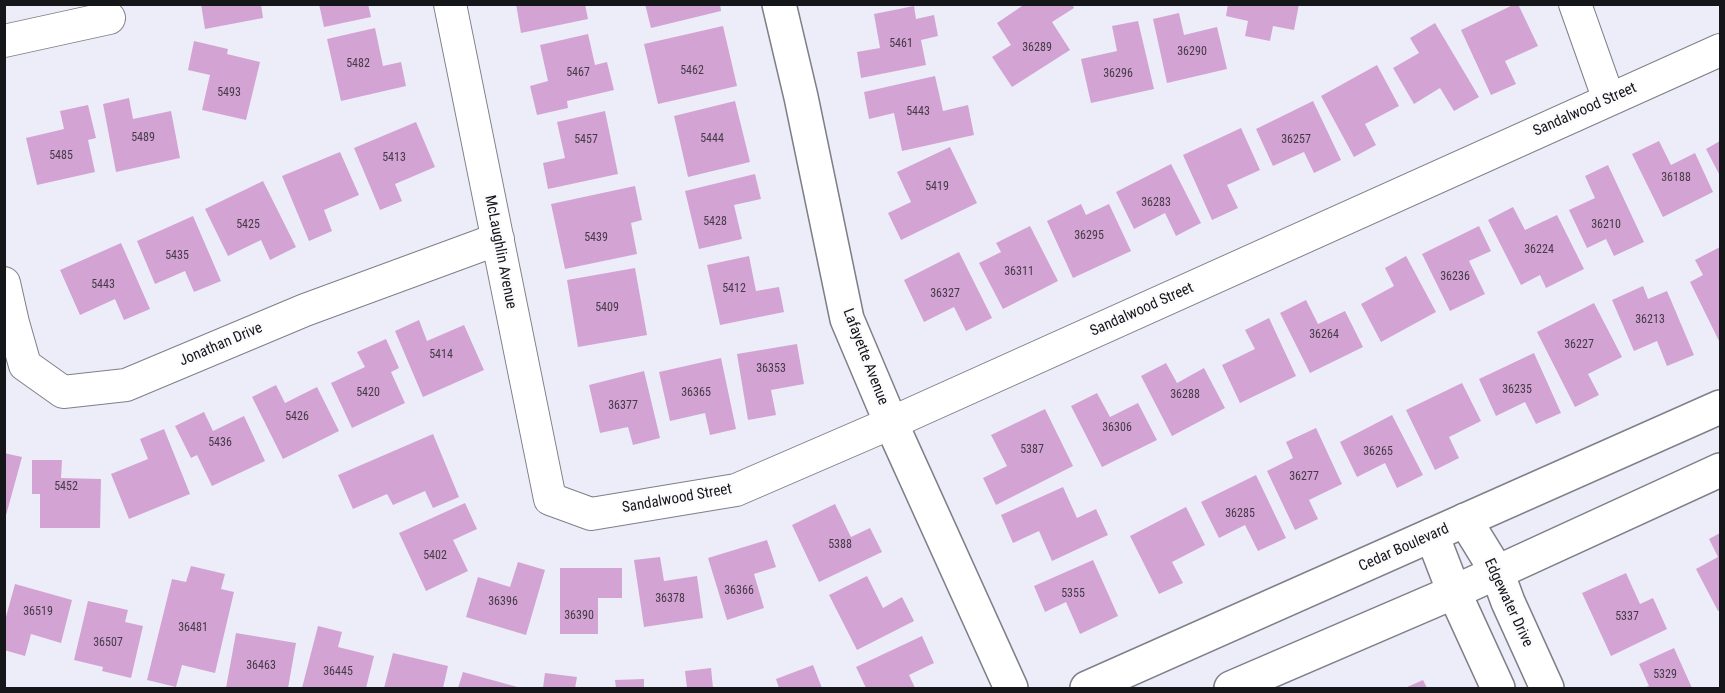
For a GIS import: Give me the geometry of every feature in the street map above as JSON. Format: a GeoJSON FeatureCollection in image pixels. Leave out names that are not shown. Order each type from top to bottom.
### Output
{"type":"FeatureCollection","features":[{"type":"Feature","properties":{"kind":"main road","name":"Lafayette Avenue"},"geometry":{"type":"LineString","coordinates":[[779,4],[847,319],[891,423],[1011,688]]}},
{"type":"Feature","properties":{"kind":"main road","name":"Cedar Boulevard"},"geometry":{"type":"LineString","coordinates":[[1087,688],[1720,407]]}},
{"type":"Feature","properties":{"kind":"main road"},"geometry":{"type":"LineString","coordinates":[[1232,688],[1454,592],[1720,470]]}},
{"type":"Feature","properties":{"kind":"main road","name":"Edgewater Drive"},"geometry":{"type":"LineString","coordinates":[[1465,520],[1497,572],[1547,688]]}},
{"type":"Feature","properties":{"kind":"main road"},"geometry":{"type":"LineString","coordinates":[[1432,535],[1454,592],[1498,688]]}},
{"type":"Feature","properties":{"kind":"street","name":"McLaughlin Avenue"},"geometry":{"type":"LineString","coordinates":[[450,4],[550,499]]}},
{"type":"Feature","properties":{"kind":"street"},"geometry":{"type":"LineString","coordinates":[[1575,4],[1608,100]]}},
{"type":"Feature","properties":{"kind":"street"},"geometry":{"type":"LineString","coordinates":[[4,41],[109,18]]}},
{"type":"Feature","properties":{"kind":"street","name":"Sandalwood Street"},"geometry":{"type":"LineString","coordinates":[[550,499],[591,514],[736,489],[891,423],[1720,50]]}},
{"type":"Feature","properties":{"kind":"street","name":"Jonathan Drive"},"geometry":{"type":"LineString","coordinates":[[4,283],[25,365],[63,392],[126,386],[305,310],[498,239]]}},
{"type":"Feature","properties":{"kind":"building"},"geometry":{"type":"Polygon","coordinates":[[[201,4],[261,4],[263,18],[205,29],[201,4]]]}},
{"type":"Feature","properties":{"kind":"building"},"geometry":{"type":"Polygon","coordinates":[[[319,4],[368,4],[371,17],[324,27],[319,4]]]}},
{"type":"Feature","properties":{"kind":"building"},"geometry":{"type":"Polygon","coordinates":[[[516,4],[585,4],[588,19],[521,33],[516,4]]]}},
{"type":"Feature","properties":{"kind":"building"},"geometry":{"type":"Polygon","coordinates":[[[645,4],[720,4],[721,11],[651,28],[645,4]]]}},
{"type":"Feature","properties":{"kind":"building"},"geometry":{"type":"Polygon","coordinates":[[[1025,4],[1072,4],[1074,8],[1052,22],[1070,50],[1012,87],[992,57],[1011,45],[997,23],[1025,4]]]}},
{"type":"Feature","properties":{"kind":"building"},"geometry":{"type":"Polygon","coordinates":[[[1228,4],[1299,4],[1294,30],[1273,26],[1270,41],[1245,36],[1248,21],[1226,16],[1228,4]]]}},
{"type":"Feature","properties":{"kind":"building"},"geometry":{"type":"Polygon","coordinates":[[[1518,4],[1538,46],[1505,61],[1516,84],[1491,95],[1461,30],[1518,4]]]}},
{"type":"Feature","properties":{"kind":"building"},"geometry":{"type":"Polygon","coordinates":[[[914,6],[916,19],[934,15],[938,36],[921,40],[926,65],[861,78],[857,52],[880,48],[874,14],[914,6]]]}},
{"type":"Feature","properties":{"kind":"building"},"geometry":{"type":"Polygon","coordinates":[[[1179,13],[1184,35],[1217,27],[1227,69],[1167,83],[1153,19],[1179,13]]]}},
{"type":"Feature","properties":{"kind":"building"},"geometry":{"type":"Polygon","coordinates":[[[1138,21],[1154,89],[1091,103],[1081,59],[1117,51],[1112,26],[1138,21]]]}},
{"type":"Feature","properties":{"kind":"building"},"geometry":{"type":"Polygon","coordinates":[[[1435,23],[1479,97],[1454,111],[1440,88],[1414,104],[1393,68],[1419,53],[1410,38],[1435,23]]]}},
{"type":"Feature","properties":{"kind":"building"},"geometry":{"type":"Polygon","coordinates":[[[723,26],[737,86],[658,104],[644,44],[723,26]]]}},
{"type":"Feature","properties":{"kind":"building"},"geometry":{"type":"Polygon","coordinates":[[[375,28],[383,66],[401,62],[406,86],[341,101],[327,39],[375,28]]]}},
{"type":"Feature","properties":{"kind":"building"},"geometry":{"type":"Polygon","coordinates":[[[588,34],[595,65],[607,62],[614,90],[567,101],[568,108],[537,115],[530,86],[548,81],[540,45],[588,34]]]}},
{"type":"Feature","properties":{"kind":"building"},"geometry":{"type":"Polygon","coordinates":[[[194,41],[228,49],[227,54],[260,62],[246,120],[202,110],[210,75],[188,70],[194,41]]]}},
{"type":"Feature","properties":{"kind":"building"},"geometry":{"type":"Polygon","coordinates":[[[1377,65],[1399,106],[1365,124],[1376,145],[1354,157],[1321,96],[1377,65]]]}},
{"type":"Feature","properties":{"kind":"building"},"geometry":{"type":"Polygon","coordinates":[[[935,76],[943,111],[968,105],[974,135],[902,151],[894,113],[869,119],[864,92],[935,76]]]}},
{"type":"Feature","properties":{"kind":"building"},"geometry":{"type":"Polygon","coordinates":[[[129,98],[133,119],[171,111],[180,158],[116,172],[103,104],[129,98]]]}},
{"type":"Feature","properties":{"kind":"building"},"geometry":{"type":"Polygon","coordinates":[[[735,101],[750,162],[688,177],[674,116],[735,101]]]}},
{"type":"Feature","properties":{"kind":"building"},"geometry":{"type":"Polygon","coordinates":[[[1313,101],[1341,160],[1314,173],[1304,152],[1273,166],[1256,129],[1313,101]]]}},
{"type":"Feature","properties":{"kind":"building"},"geometry":{"type":"Polygon","coordinates":[[[88,105],[96,138],[88,140],[95,172],[37,185],[26,138],[64,129],[60,111],[88,105]]]}},
{"type":"Feature","properties":{"kind":"building"},"geometry":{"type":"Polygon","coordinates":[[[605,111],[618,174],[548,189],[543,163],[565,158],[557,122],[605,111]]]}},
{"type":"Feature","properties":{"kind":"building"},"geometry":{"type":"Polygon","coordinates":[[[416,122],[435,167],[395,184],[402,201],[380,210],[354,148],[416,122]]]}},
{"type":"Feature","properties":{"kind":"building"},"geometry":{"type":"Polygon","coordinates":[[[1241,128],[1260,170],[1227,185],[1238,208],[1212,220],[1183,155],[1241,128]]]}},
{"type":"Feature","properties":{"kind":"building"},"geometry":{"type":"Polygon","coordinates":[[[1659,141],[1671,165],[1695,153],[1713,192],[1663,217],[1632,154],[1659,141]]]}},
{"type":"Feature","properties":{"kind":"building"},"geometry":{"type":"Polygon","coordinates":[[[1720,141],[1720,176],[1706,149],[1720,141]]]}},
{"type":"Feature","properties":{"kind":"building"},"geometry":{"type":"Polygon","coordinates":[[[950,147],[977,203],[901,240],[888,213],[911,202],[897,172],[950,147]]]}},
{"type":"Feature","properties":{"kind":"building"},"geometry":{"type":"Polygon","coordinates":[[[340,152],[359,195],[324,210],[332,231],[309,241],[282,176],[340,152]]]}},
{"type":"Feature","properties":{"kind":"building"},"geometry":{"type":"Polygon","coordinates":[[[1171,164],[1201,223],[1176,236],[1165,213],[1134,229],[1116,192],[1171,164]]]}},
{"type":"Feature","properties":{"kind":"building"},"geometry":{"type":"Polygon","coordinates":[[[1608,165],[1644,242],[1614,256],[1606,239],[1587,248],[1569,210],[1595,198],[1585,176],[1608,165]]]}},
{"type":"Feature","properties":{"kind":"building"},"geometry":{"type":"Polygon","coordinates":[[[755,174],[761,199],[734,205],[742,239],[699,249],[685,191],[755,174]]]}},
{"type":"Feature","properties":{"kind":"building"},"geometry":{"type":"Polygon","coordinates":[[[263,181],[296,247],[270,260],[261,240],[228,256],[205,209],[263,181]]]}},
{"type":"Feature","properties":{"kind":"building"},"geometry":{"type":"Polygon","coordinates":[[[635,186],[642,220],[631,223],[637,254],[565,269],[551,204],[635,186]]]}},
{"type":"Feature","properties":{"kind":"building"},"geometry":{"type":"Polygon","coordinates":[[[1081,204],[1086,215],[1109,204],[1131,251],[1073,278],[1047,221],[1081,204]]]}},
{"type":"Feature","properties":{"kind":"building"},"geometry":{"type":"Polygon","coordinates":[[[1513,207],[1525,230],[1557,215],[1584,269],[1546,288],[1540,275],[1521,285],[1488,220],[1513,207]]]}},
{"type":"Feature","properties":{"kind":"building"},"geometry":{"type":"Polygon","coordinates":[[[193,216],[221,281],[194,292],[185,271],[155,284],[137,241],[193,216]]]}},
{"type":"Feature","properties":{"kind":"building"},"geometry":{"type":"Polygon","coordinates":[[[1030,226],[1058,281],[1003,309],[979,263],[1001,252],[996,243],[1030,226]]]}},
{"type":"Feature","properties":{"kind":"building"},"geometry":{"type":"Polygon","coordinates":[[[1479,226],[1491,251],[1469,261],[1485,294],[1450,311],[1422,254],[1479,226]]]}},
{"type":"Feature","properties":{"kind":"building"},"geometry":{"type":"Polygon","coordinates":[[[121,243],[150,309],[124,320],[115,299],[80,315],[60,270],[121,243]]]}},
{"type":"Feature","properties":{"kind":"building"},"geometry":{"type":"Polygon","coordinates":[[[1720,247],[1720,343],[1690,282],[1703,275],[1695,260],[1720,247]]]}},
{"type":"Feature","properties":{"kind":"building"},"geometry":{"type":"Polygon","coordinates":[[[959,252],[992,318],[966,331],[954,307],[924,322],[904,280],[959,252]]]}},
{"type":"Feature","properties":{"kind":"building"},"geometry":{"type":"Polygon","coordinates":[[[749,256],[756,291],[779,287],[784,312],[720,325],[707,265],[749,256]]]}},
{"type":"Feature","properties":{"kind":"building"},"geometry":{"type":"Polygon","coordinates":[[[1406,256],[1436,312],[1381,342],[1361,304],[1394,286],[1385,268],[1406,256]]]}},
{"type":"Feature","properties":{"kind":"building"},"geometry":{"type":"Polygon","coordinates":[[[635,268],[647,335],[578,347],[567,280],[635,268]]]}},
{"type":"Feature","properties":{"kind":"building"},"geometry":{"type":"Polygon","coordinates":[[[1643,286],[1648,299],[1667,291],[1694,355],[1667,366],[1657,341],[1634,351],[1612,300],[1643,286]]]}},
{"type":"Feature","properties":{"kind":"building"},"geometry":{"type":"Polygon","coordinates":[[[1306,300],[1318,324],[1345,311],[1363,347],[1310,373],[1280,313],[1306,300]]]}},
{"type":"Feature","properties":{"kind":"building"},"geometry":{"type":"Polygon","coordinates":[[[1594,303],[1622,357],[1588,374],[1599,395],[1575,407],[1537,332],[1594,303]]]}},
{"type":"Feature","properties":{"kind":"building"},"geometry":{"type":"Polygon","coordinates":[[[1269,318],[1296,376],[1240,403],[1222,365],[1255,349],[1245,330],[1269,318]]]}},
{"type":"Feature","properties":{"kind":"building"},"geometry":{"type":"Polygon","coordinates":[[[419,320],[427,341],[464,325],[484,370],[423,397],[395,331],[419,320]]]}},
{"type":"Feature","properties":{"kind":"building"},"geometry":{"type":"Polygon","coordinates":[[[386,339],[399,368],[391,372],[405,403],[352,428],[331,383],[365,367],[357,352],[386,339]]]}},
{"type":"Feature","properties":{"kind":"building"},"geometry":{"type":"Polygon","coordinates":[[[797,344],[804,384],[771,390],[776,415],[748,420],[737,354],[797,344]]]}},
{"type":"Feature","properties":{"kind":"building"},"geometry":{"type":"Polygon","coordinates":[[[1534,353],[1561,413],[1536,424],[1525,402],[1496,416],[1479,379],[1534,353]]]}},
{"type":"Feature","properties":{"kind":"building"},"geometry":{"type":"Polygon","coordinates":[[[721,358],[736,429],[710,435],[705,413],[670,421],[659,372],[721,358]]]}},
{"type":"Feature","properties":{"kind":"building"},"geometry":{"type":"Polygon","coordinates":[[[1166,363],[1177,383],[1204,368],[1225,408],[1172,436],[1141,376],[1166,363]]]}},
{"type":"Feature","properties":{"kind":"building"},"geometry":{"type":"Polygon","coordinates":[[[644,371],[660,438],[633,445],[628,427],[600,433],[589,385],[644,371]]]}},
{"type":"Feature","properties":{"kind":"building"},"geometry":{"type":"Polygon","coordinates":[[[1462,383],[1481,421],[1449,437],[1459,458],[1435,470],[1406,410],[1462,383]]]}},
{"type":"Feature","properties":{"kind":"building"},"geometry":{"type":"Polygon","coordinates":[[[276,385],[285,403],[317,387],[339,431],[283,459],[252,397],[276,385]]]}},
{"type":"Feature","properties":{"kind":"building"},"geometry":{"type":"Polygon","coordinates":[[[1097,393],[1110,417],[1138,403],[1157,440],[1102,467],[1071,406],[1097,393]]]}},
{"type":"Feature","properties":{"kind":"building"},"geometry":{"type":"Polygon","coordinates":[[[1045,409],[1073,466],[996,505],[983,478],[1007,466],[991,435],[1045,409]]]}},
{"type":"Feature","properties":{"kind":"building"},"geometry":{"type":"Polygon","coordinates":[[[204,412],[213,431],[244,416],[265,461],[212,486],[197,455],[191,458],[175,426],[204,412]]]}},
{"type":"Feature","properties":{"kind":"building"},"geometry":{"type":"Polygon","coordinates":[[[1392,415],[1423,475],[1397,488],[1385,463],[1357,477],[1340,442],[1392,415]]]}},
{"type":"Feature","properties":{"kind":"building"},"geometry":{"type":"Polygon","coordinates":[[[1316,428],[1342,484],[1309,500],[1318,519],[1295,530],[1267,471],[1293,458],[1286,442],[1316,428]]]}},
{"type":"Feature","properties":{"kind":"building"},"geometry":{"type":"Polygon","coordinates":[[[164,429],[190,494],[129,519],[111,474],[148,459],[140,439],[164,429]]]}},
{"type":"Feature","properties":{"kind":"building"},"geometry":{"type":"Polygon","coordinates":[[[433,434],[459,497],[433,508],[425,491],[393,505],[387,494],[353,509],[338,475],[433,434]]]}},
{"type":"Feature","properties":{"kind":"building"},"geometry":{"type":"Polygon","coordinates":[[[4,453],[22,457],[5,519],[4,519],[4,453]]]}},
{"type":"Feature","properties":{"kind":"building"},"geometry":{"type":"Polygon","coordinates":[[[32,460],[62,460],[61,478],[101,479],[100,528],[40,528],[40,494],[32,494],[32,460]]]}},
{"type":"Feature","properties":{"kind":"building"},"geometry":{"type":"Polygon","coordinates":[[[1256,475],[1286,538],[1258,551],[1245,525],[1219,538],[1201,502],[1256,475]]]}},
{"type":"Feature","properties":{"kind":"building"},"geometry":{"type":"Polygon","coordinates":[[[1063,487],[1077,518],[1096,509],[1108,535],[1052,561],[1039,531],[1013,543],[1001,515],[1063,487]]]}},
{"type":"Feature","properties":{"kind":"building"},"geometry":{"type":"Polygon","coordinates":[[[465,503],[477,529],[453,540],[468,571],[426,591],[399,533],[465,503]]]}},
{"type":"Feature","properties":{"kind":"building"},"geometry":{"type":"Polygon","coordinates":[[[835,504],[851,537],[870,528],[882,552],[819,582],[792,525],[835,504]]]}},
{"type":"Feature","properties":{"kind":"building"},"geometry":{"type":"Polygon","coordinates":[[[1186,507],[1205,545],[1172,562],[1183,583],[1159,594],[1130,536],[1186,507]]]}},
{"type":"Feature","properties":{"kind":"building"},"geometry":{"type":"Polygon","coordinates":[[[1720,533],[1720,610],[1718,611],[1696,569],[1718,557],[1709,539],[1720,533]]]}},
{"type":"Feature","properties":{"kind":"building"},"geometry":{"type":"Polygon","coordinates":[[[767,540],[776,567],[754,574],[764,608],[727,620],[708,558],[767,540]]]}},
{"type":"Feature","properties":{"kind":"building"},"geometry":{"type":"Polygon","coordinates":[[[660,557],[664,581],[697,576],[703,618],[644,627],[634,560],[660,557]]]}},
{"type":"Feature","properties":{"kind":"building"},"geometry":{"type":"Polygon","coordinates":[[[1093,560],[1118,616],[1080,634],[1066,602],[1045,612],[1034,586],[1093,560]]]}},
{"type":"Feature","properties":{"kind":"building"},"geometry":{"type":"Polygon","coordinates":[[[518,562],[545,570],[526,635],[466,617],[478,577],[510,587],[518,562]]]}},
{"type":"Feature","properties":{"kind":"building"},"geometry":{"type":"Polygon","coordinates":[[[191,566],[225,574],[221,589],[234,592],[215,673],[182,665],[176,687],[147,680],[172,579],[186,582],[191,566]]]}},
{"type":"Feature","properties":{"kind":"building"},"geometry":{"type":"Polygon","coordinates":[[[560,568],[622,568],[622,598],[598,598],[598,634],[560,634],[560,568]]]}},
{"type":"Feature","properties":{"kind":"building"},"geometry":{"type":"Polygon","coordinates":[[[1626,573],[1640,604],[1653,598],[1667,629],[1611,656],[1582,593],[1626,573]]]}},
{"type":"Feature","properties":{"kind":"building"},"geometry":{"type":"Polygon","coordinates":[[[867,576],[883,608],[902,597],[914,621],[857,650],[829,595],[867,576]]]}},
{"type":"Feature","properties":{"kind":"building"},"geometry":{"type":"Polygon","coordinates":[[[15,584],[72,600],[61,643],[31,634],[25,656],[4,650],[4,624],[15,584]]]}},
{"type":"Feature","properties":{"kind":"building"},"geometry":{"type":"Polygon","coordinates":[[[88,601],[128,610],[125,622],[143,626],[131,678],[102,671],[103,667],[74,660],[88,601]]]}},
{"type":"Feature","properties":{"kind":"building"},"geometry":{"type":"Polygon","coordinates":[[[318,626],[342,632],[338,647],[374,656],[366,688],[302,688],[318,626]]]}},
{"type":"Feature","properties":{"kind":"building"},"geometry":{"type":"Polygon","coordinates":[[[236,633],[296,643],[288,688],[226,688],[236,633]]]}},
{"type":"Feature","properties":{"kind":"building"},"geometry":{"type":"Polygon","coordinates":[[[922,636],[934,663],[909,675],[915,688],[866,688],[856,667],[922,636]]]}},
{"type":"Feature","properties":{"kind":"building"},"geometry":{"type":"Polygon","coordinates":[[[1674,648],[1692,688],[1643,688],[1649,686],[1639,664],[1674,648]]]}},
{"type":"Feature","properties":{"kind":"building"},"geometry":{"type":"Polygon","coordinates":[[[393,653],[448,666],[443,688],[384,688],[393,653]]]}},
{"type":"Feature","properties":{"kind":"building"},"geometry":{"type":"Polygon","coordinates":[[[813,665],[822,688],[779,688],[776,679],[813,665]]]}},
{"type":"Feature","properties":{"kind":"building"},"geometry":{"type":"Polygon","coordinates":[[[711,668],[713,688],[687,688],[685,671],[711,668]]]}},
{"type":"Feature","properties":{"kind":"building"},"geometry":{"type":"Polygon","coordinates":[[[463,672],[521,688],[458,688],[463,672]]]}},
{"type":"Feature","properties":{"kind":"building"},"geometry":{"type":"Polygon","coordinates":[[[545,673],[577,677],[575,688],[543,688],[545,673]]]}},
{"type":"Feature","properties":{"kind":"building"},"geometry":{"type":"Polygon","coordinates":[[[644,679],[644,688],[616,688],[615,680],[644,679]]]}},
{"type":"Feature","properties":{"kind":"building"},"geometry":{"type":"Polygon","coordinates":[[[1423,680],[1427,688],[1405,688],[1423,680]]]}}]}
